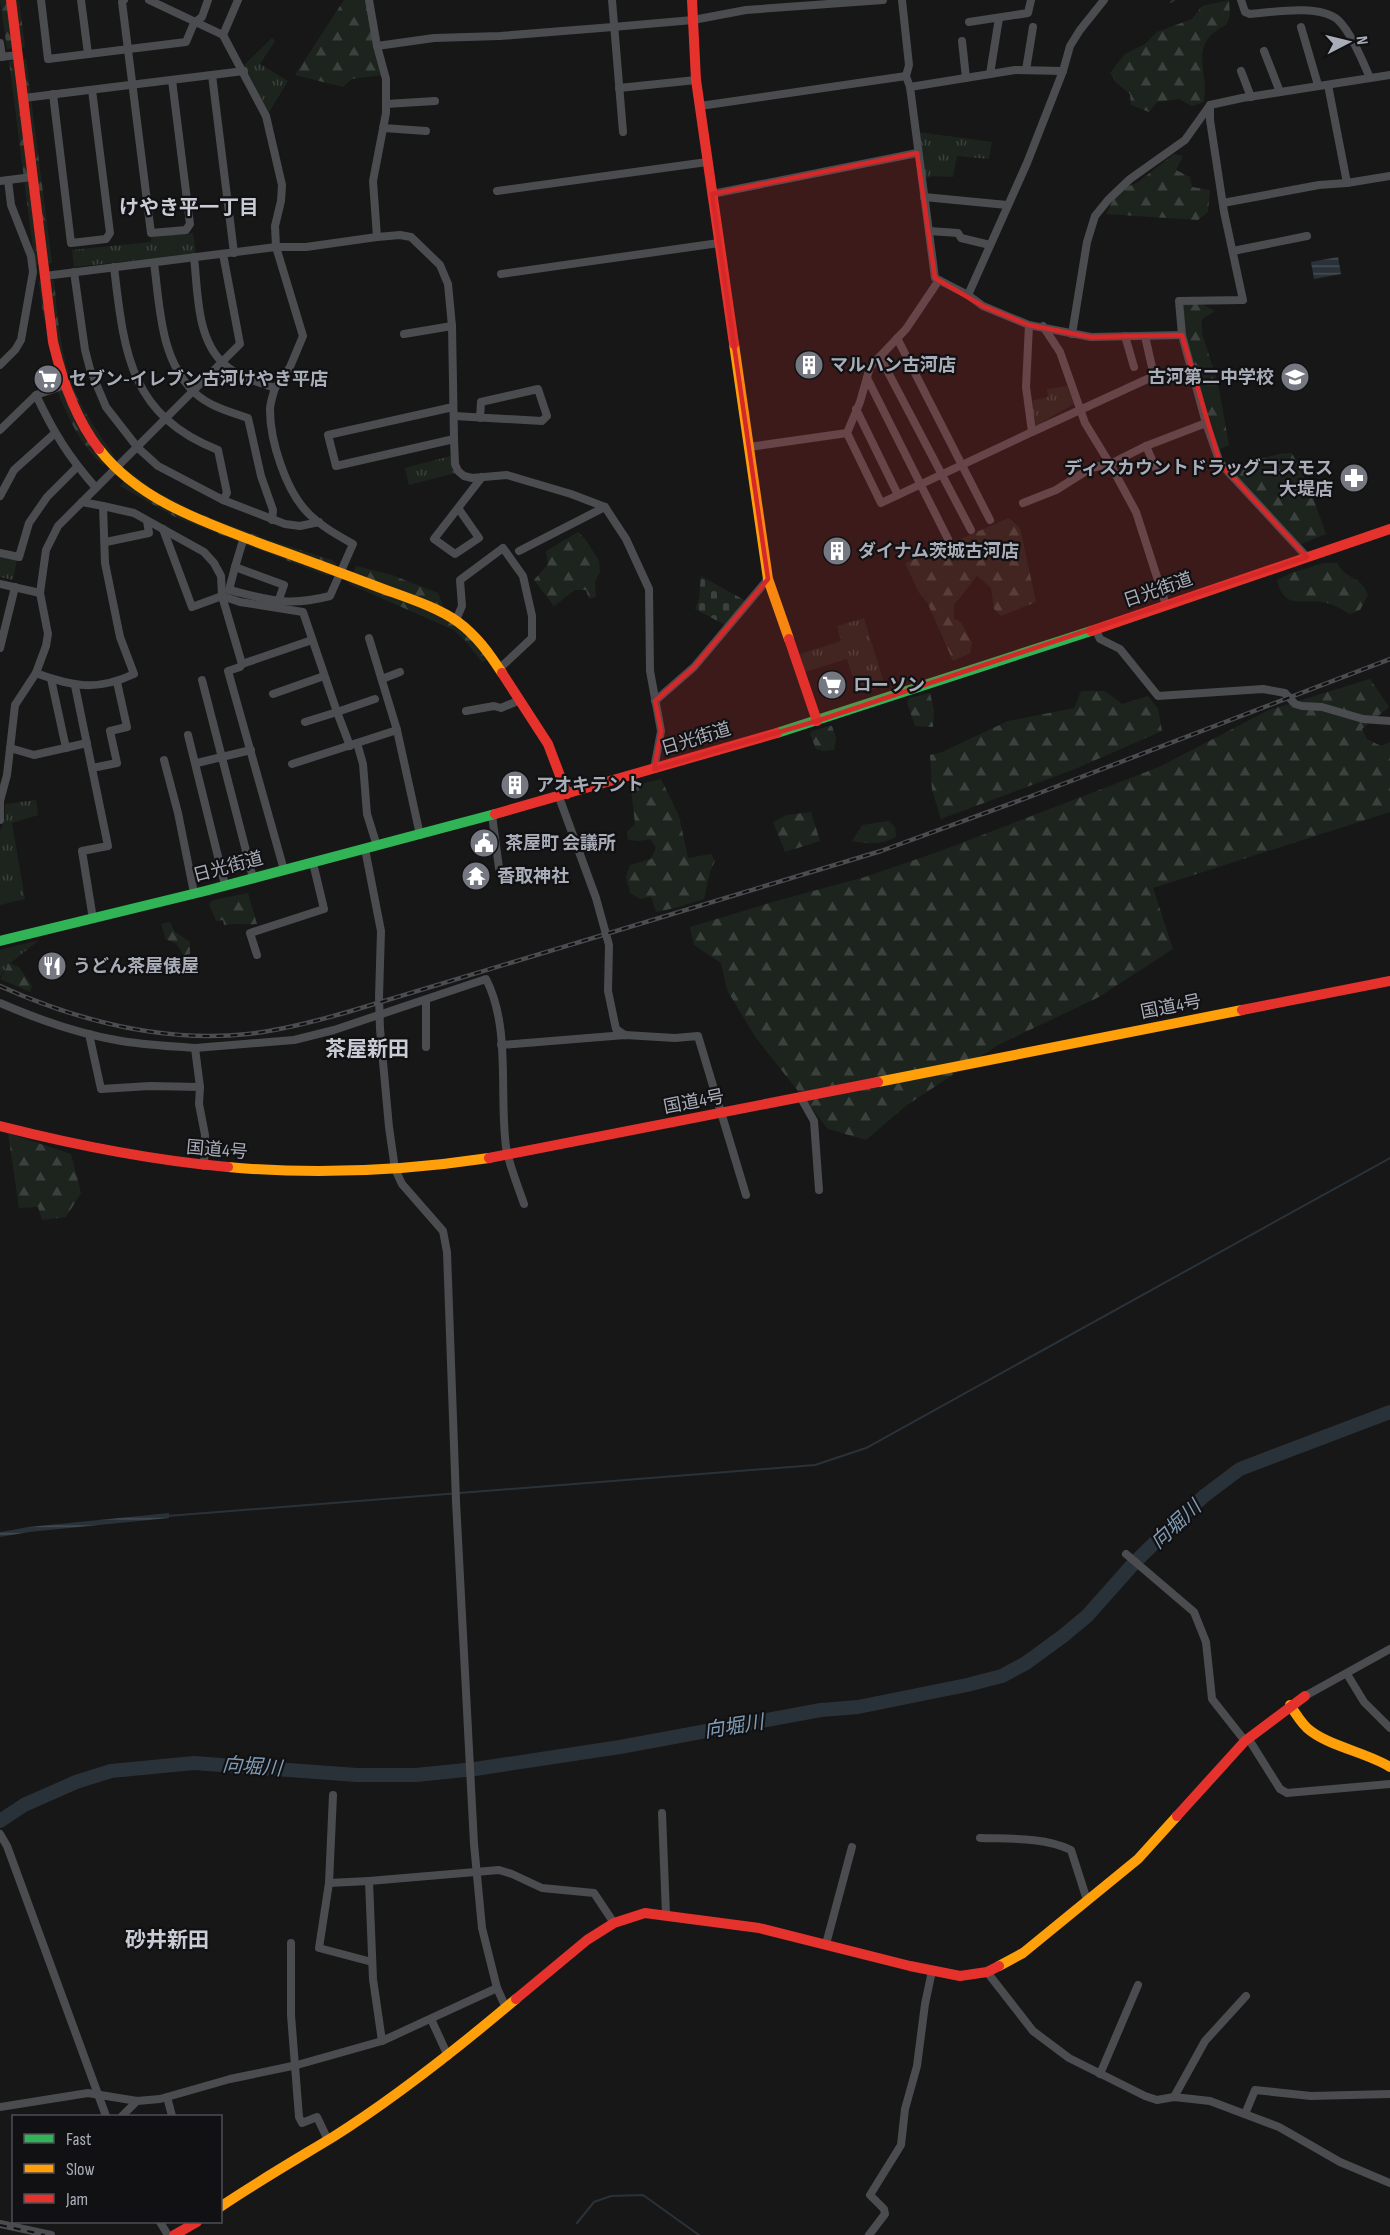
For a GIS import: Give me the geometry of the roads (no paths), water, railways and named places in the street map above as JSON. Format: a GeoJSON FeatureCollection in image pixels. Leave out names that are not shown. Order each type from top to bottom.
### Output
{"type":"FeatureCollection","features":[{"type":"Feature","properties":{"kind":"main road"},"geometry":{"type":"LineString","coordinates":[[11,0],[53,342],[65,385],[88,433],[116,469],[142,489],[179,510],[244,537],[426,605],[456,620],[483,644],[548,744],[563,796]]}},
{"type":"Feature","properties":{"kind":"main road"},"geometry":{"type":"LineString","coordinates":[[692,0],[696,80],[768,579],[817,721]]}},
{"type":"Feature","properties":{"kind":"main road","name":"日光街道"},"geometry":{"type":"LineString","coordinates":[[0,941],[420,835],[563,796],[817,721],[1390,528]]}},
{"type":"Feature","properties":{"kind":"main road","name":"国道4号"},"geometry":{"type":"LineString","coordinates":[[0,1126],[107,1152],[204,1166],[291,1171],[395,1169],[508,1154],[1390,981]]}},
{"type":"Feature","properties":{"kind":"main road"},"geometry":{"type":"LineString","coordinates":[[222,2206],[328,2140],[448,2056],[587,1941],[614,1923],[645,1913],[759,1929],[960,1976],[987,1972],[1023,1953],[1151,1847],[1246,1739],[1305,1696]]}},
{"type":"Feature","properties":{"kind":"main road"},"geometry":{"type":"LineString","coordinates":[[1290,1705],[1306,1727],[1318,1736],[1375,1758],[1390,1767]]}},
{"type":"Feature","properties":{"kind":"main road"},"geometry":{"type":"LineString","coordinates":[[174,2235],[195,2223]]}},
{"type":"Feature","properties":{"kind":"street"},"geometry":{"type":"LineString","coordinates":[[41,0],[48,58],[186,42],[194,22],[202,17],[208,0]]}},
{"type":"Feature","properties":{"kind":"street"},"geometry":{"type":"LineString","coordinates":[[81,0],[88,54]]}},
{"type":"Feature","properties":{"kind":"street"},"geometry":{"type":"LineString","coordinates":[[124,0],[122,2],[151,233],[186,230],[190,224],[172,80]]}},
{"type":"Feature","properties":{"kind":"street"},"geometry":{"type":"LineString","coordinates":[[149,0],[224,34],[266,116],[282,185],[281,201],[274,226],[276,247],[303,336],[290,367],[275,388],[270,408],[278,456],[292,491],[306,512],[353,544],[330,596],[305,602],[278,602],[229,590],[244,537]]}},
{"type":"Feature","properties":{"kind":"street"},"geometry":{"type":"LineString","coordinates":[[224,34],[238,0]]}},
{"type":"Feature","properties":{"kind":"street"},"geometry":{"type":"LineString","coordinates":[[369,0],[377,46],[386,79],[383,128],[373,181],[377,237]]}},
{"type":"Feature","properties":{"kind":"street"},"geometry":{"type":"LineString","coordinates":[[612,0],[623,132]]}},
{"type":"Feature","properties":{"kind":"street"},"geometry":{"type":"LineString","coordinates":[[377,46],[434,38],[500,36],[613,27],[693,20],[746,10],[883,0]]}},
{"type":"Feature","properties":{"kind":"street"},"geometry":{"type":"LineString","coordinates":[[902,0],[909,65],[906,76],[910,87],[935,278],[968,295],[983,306],[1029,325],[1091,337],[1182,335]]}},
{"type":"Feature","properties":{"kind":"street"},"geometry":{"type":"LineString","coordinates":[[969,22],[1028,13],[1031,0]]}},
{"type":"Feature","properties":{"kind":"street"},"geometry":{"type":"LineString","coordinates":[[968,295],[1027,163],[1070,46],[1104,0]]}},
{"type":"Feature","properties":{"kind":"street"},"geometry":{"type":"LineString","coordinates":[[1241,0],[1245,12],[1250,14],[1300,10],[1325,13],[1338,21],[1357,50],[1370,78]]}},
{"type":"Feature","properties":{"kind":"street"},"geometry":{"type":"LineString","coordinates":[[990,74],[999,18]]}},
{"type":"Feature","properties":{"kind":"street"},"geometry":{"type":"LineString","coordinates":[[1026,70],[1033,27]]}},
{"type":"Feature","properties":{"kind":"street"},"geometry":{"type":"LineString","coordinates":[[1301,27],[1318,86]]}},
{"type":"Feature","properties":{"kind":"street"},"geometry":{"type":"LineString","coordinates":[[962,41],[966,78]]}},
{"type":"Feature","properties":{"kind":"street"},"geometry":{"type":"LineString","coordinates":[[0,44],[1,57],[18,55]]}},
{"type":"Feature","properties":{"kind":"street"},"geometry":{"type":"LineString","coordinates":[[1264,51],[1280,92]]}},
{"type":"Feature","properties":{"kind":"street"},"geometry":{"type":"LineString","coordinates":[[24,98],[244,70]]}},
{"type":"Feature","properties":{"kind":"street"},"geometry":{"type":"LineString","coordinates":[[910,87],[990,74],[1026,70],[1063,70]]}},
{"type":"Feature","properties":{"kind":"street"},"geometry":{"type":"LineString","coordinates":[[1241,71],[1251,97]]}},
{"type":"Feature","properties":{"kind":"street"},"geometry":{"type":"LineString","coordinates":[[212,75],[234,253]]}},
{"type":"Feature","properties":{"kind":"street"},"geometry":{"type":"LineString","coordinates":[[1072,334],[1087,242],[1095,216],[1130,179],[1185,140],[1210,105],[1390,75]]}},
{"type":"Feature","properties":{"kind":"street"},"geometry":{"type":"LineString","coordinates":[[700,106],[906,76]]}},
{"type":"Feature","properties":{"kind":"street"},"geometry":{"type":"LineString","coordinates":[[619,88],[696,80]]}},
{"type":"Feature","properties":{"kind":"street"},"geometry":{"type":"LineString","coordinates":[[1328,85],[1347,183]]}},
{"type":"Feature","properties":{"kind":"street"},"geometry":{"type":"LineString","coordinates":[[53,94],[71,243],[106,239],[110,233],[92,90]]}},
{"type":"Feature","properties":{"kind":"street"},"geometry":{"type":"LineString","coordinates":[[386,104],[435,101]]}},
{"type":"Feature","properties":{"kind":"street"},"geometry":{"type":"LineString","coordinates":[[1210,105],[1210,120],[1223,203],[1243,300],[1179,301],[1182,335],[1206,423],[1220,462],[1306,557]]}},
{"type":"Feature","properties":{"kind":"street"},"geometry":{"type":"LineString","coordinates":[[383,128],[426,131]]}},
{"type":"Feature","properties":{"kind":"street"},"geometry":{"type":"LineString","coordinates":[[712,194],[917,153]]}},
{"type":"Feature","properties":{"kind":"street"},"geometry":{"type":"LineString","coordinates":[[497,191],[707,162]]}},
{"type":"Feature","properties":{"kind":"street"},"geometry":{"type":"LineString","coordinates":[[1223,203],[1319,185],[1390,176]]}},
{"type":"Feature","properties":{"kind":"street"},"geometry":{"type":"LineString","coordinates":[[0,365],[15,350],[21,340],[33,272],[31,256],[4,181],[33,177]]}},
{"type":"Feature","properties":{"kind":"street"},"geometry":{"type":"LineString","coordinates":[[924,197],[1007,205]]}},
{"type":"Feature","properties":{"kind":"street"},"geometry":{"type":"LineString","coordinates":[[929,231],[958,233],[961,238],[990,245]]}},
{"type":"Feature","properties":{"kind":"street"},"geometry":{"type":"LineString","coordinates":[[45,276],[276,247],[314,246],[400,235],[411,237],[440,265],[448,284],[452,326],[455,464],[458,471],[472,478],[507,475],[572,494],[605,507],[626,539],[649,589],[650,671],[661,731],[654,769]]}},
{"type":"Feature","properties":{"kind":"street"},"geometry":{"type":"LineString","coordinates":[[1233,251],[1307,236]]}},
{"type":"Feature","properties":{"kind":"street"},"geometry":{"type":"LineString","coordinates":[[501,274],[719,243]]}},
{"type":"Feature","properties":{"kind":"street"},"geometry":{"type":"LineString","coordinates":[[0,819],[1,787],[8,775],[15,705],[43,659],[48,634],[40,593],[46,550],[58,526],[240,344],[223,254]]}},
{"type":"Feature","properties":{"kind":"street"},"geometry":{"type":"LineString","coordinates":[[194,257],[202,321],[208,340],[223,363],[238,374],[275,388]]}},
{"type":"Feature","properties":{"kind":"street"},"geometry":{"type":"LineString","coordinates":[[154,263],[167,349],[178,370],[194,392],[208,402],[248,418],[261,476],[273,510],[272,520]]}},
{"type":"Feature","properties":{"kind":"street"},"geometry":{"type":"LineString","coordinates":[[114,267],[126,350],[140,385],[166,419],[184,434],[218,450],[227,493],[223,500]]}},
{"type":"Feature","properties":{"kind":"street"},"geometry":{"type":"LineString","coordinates":[[74,272],[85,350],[90,369],[106,407],[138,448],[158,466],[223,500],[272,520],[300,526],[319,522]]}},
{"type":"Feature","properties":{"kind":"street"},"geometry":{"type":"LineString","coordinates":[[939,280],[921,309],[870,367],[847,433],[881,503],[1154,376],[1145,336]]}},
{"type":"Feature","properties":{"kind":"street"},"geometry":{"type":"LineString","coordinates":[[1029,325],[1026,387],[1032,432]]}},
{"type":"Feature","properties":{"kind":"street"},"geometry":{"type":"LineString","coordinates":[[404,334],[452,326]]}},
{"type":"Feature","properties":{"kind":"street"},"geometry":{"type":"LineString","coordinates":[[1043,326],[1060,352],[1085,423],[1136,512],[1166,605]]}},
{"type":"Feature","properties":{"kind":"street"},"geometry":{"type":"LineString","coordinates":[[1125,336],[1134,367]]}},
{"type":"Feature","properties":{"kind":"street"},"geometry":{"type":"LineString","coordinates":[[897,338],[990,520]]}},
{"type":"Feature","properties":{"kind":"street"},"geometry":{"type":"LineString","coordinates":[[880,357],[971,530]]}},
{"type":"Feature","properties":{"kind":"street"},"geometry":{"type":"LineString","coordinates":[[867,378],[948,539]]}},
{"type":"Feature","properties":{"kind":"street"},"geometry":{"type":"LineString","coordinates":[[0,430],[36,394],[65,385]]}},
{"type":"Feature","properties":{"kind":"street"},"geometry":{"type":"LineString","coordinates":[[454,416],[480,418],[542,421],[547,416],[538,389],[481,402],[480,418]]}},
{"type":"Feature","properties":{"kind":"street"},"geometry":{"type":"LineString","coordinates":[[36,394],[54,434],[96,488]]}},
{"type":"Feature","properties":{"kind":"street"},"geometry":{"type":"LineString","coordinates":[[453,407],[328,435],[336,466],[454,439]]}},
{"type":"Feature","properties":{"kind":"street"},"geometry":{"type":"LineString","coordinates":[[856,410],[898,495]]}},
{"type":"Feature","properties":{"kind":"street"},"geometry":{"type":"LineString","coordinates":[[1023,503],[1056,490],[1091,468],[1110,464],[1146,446],[1206,423]]}},
{"type":"Feature","properties":{"kind":"street"},"geometry":{"type":"LineString","coordinates":[[749,447],[847,433]]}},
{"type":"Feature","properties":{"kind":"street"},"geometry":{"type":"LineString","coordinates":[[0,496],[14,470],[54,434]]}},
{"type":"Feature","properties":{"kind":"street"},"geometry":{"type":"LineString","coordinates":[[1146,446],[1157,471]]}},
{"type":"Feature","properties":{"kind":"street"},"geometry":{"type":"LineString","coordinates":[[0,553],[19,557],[29,523],[47,497],[77,466]]}},
{"type":"Feature","properties":{"kind":"street"},"geometry":{"type":"LineString","coordinates":[[458,508],[479,538],[455,554],[434,539],[458,508],[482,477]]}},
{"type":"Feature","properties":{"kind":"street"},"geometry":{"type":"LineString","coordinates":[[82,501],[134,513],[194,546],[209,558],[221,576],[222,596],[242,664]]}},
{"type":"Feature","properties":{"kind":"street"},"geometry":{"type":"LineString","coordinates":[[36,673],[75,686],[117,682],[134,674],[120,637],[105,563],[103,506]]}},
{"type":"Feature","properties":{"kind":"street"},"geometry":{"type":"LineString","coordinates":[[519,550],[605,507]]}},
{"type":"Feature","properties":{"kind":"street"},"geometry":{"type":"LineString","coordinates":[[106,542],[149,533],[147,521]]}},
{"type":"Feature","properties":{"kind":"street"},"geometry":{"type":"LineString","coordinates":[[163,529],[192,607],[222,596],[240,602],[303,612],[337,712],[363,764],[367,814],[376,846]]}},
{"type":"Feature","properties":{"kind":"street"},"geometry":{"type":"LineString","coordinates":[[456,620],[462,606],[460,580],[503,548],[523,576],[532,616],[532,638],[500,668]]}},
{"type":"Feature","properties":{"kind":"street"},"geometry":{"type":"LineString","coordinates":[[235,567],[284,585],[278,602]]}},
{"type":"Feature","properties":{"kind":"street"},"geometry":{"type":"LineString","coordinates":[[655,701],[694,667],[768,579]]}},
{"type":"Feature","properties":{"kind":"street"},"geometry":{"type":"LineString","coordinates":[[0,584],[40,593]]}},
{"type":"Feature","properties":{"kind":"street"},"geometry":{"type":"LineString","coordinates":[[0,648],[15,587]]}},
{"type":"Feature","properties":{"kind":"street"},"geometry":{"type":"LineString","coordinates":[[1095,629],[1100,639],[1120,649],[1158,696],[1263,689],[1285,693],[1296,704],[1302,706],[1322,707],[1363,719],[1390,721]]}},
{"type":"Feature","properties":{"kind":"street"},"geometry":{"type":"LineString","coordinates":[[369,638],[397,730],[420,835]]}},
{"type":"Feature","properties":{"kind":"street"},"geometry":{"type":"LineString","coordinates":[[284,870],[228,671],[312,640]]}},
{"type":"Feature","properties":{"kind":"street"},"geometry":{"type":"LineString","coordinates":[[382,679],[400,672]]}},
{"type":"Feature","properties":{"kind":"street"},"geometry":{"type":"LineString","coordinates":[[273,694],[324,676]]}},
{"type":"Feature","properties":{"kind":"street"},"geometry":{"type":"LineString","coordinates":[[51,679],[66,748]]}},
{"type":"Feature","properties":{"kind":"street"},"geometry":{"type":"LineString","coordinates":[[202,680],[253,878]]}},
{"type":"Feature","properties":{"kind":"street"},"geometry":{"type":"LineString","coordinates":[[92,768],[117,763],[110,731],[127,727],[117,682]]}},
{"type":"Feature","properties":{"kind":"street"},"geometry":{"type":"LineString","coordinates":[[75,686],[108,846],[82,851],[93,919]]}},
{"type":"Feature","properties":{"kind":"street"},"geometry":{"type":"LineString","coordinates":[[305,722],[375,699]]}},
{"type":"Feature","properties":{"kind":"street"},"geometry":{"type":"LineString","coordinates":[[466,711],[494,706],[501,708],[520,700]]}},
{"type":"Feature","properties":{"kind":"street"},"geometry":{"type":"LineString","coordinates":[[292,764],[397,730]]}},
{"type":"Feature","properties":{"kind":"street"},"geometry":{"type":"LineString","coordinates":[[188,735],[197,763],[225,885]]}},
{"type":"Feature","properties":{"kind":"street"},"geometry":{"type":"LineString","coordinates":[[10,748],[34,755],[87,743]]}},
{"type":"Feature","properties":{"kind":"street"},"geometry":{"type":"LineString","coordinates":[[197,763],[251,750]]}},
{"type":"Feature","properties":{"kind":"street"},"geometry":{"type":"LineString","coordinates":[[164,760],[178,813],[194,893]]}},
{"type":"Feature","properties":{"kind":"street"},"geometry":{"type":"LineString","coordinates":[[563,796],[608,939],[608,991],[616,1029],[625,1035]]}},
{"type":"Feature","properties":{"kind":"street"},"geometry":{"type":"LineString","coordinates":[[492,815],[499,868]]}},
{"type":"Feature","properties":{"kind":"street"},"geometry":{"type":"LineString","coordinates":[[365,849],[381,931],[380,1013],[389,1127],[395,1169],[402,1184],[443,1231],[445,1241],[455,1487],[477,1871],[482,1928],[497,1988],[506,2008]]}},
{"type":"Feature","properties":{"kind":"street"},"geometry":{"type":"LineString","coordinates":[[257,955],[250,933],[324,909],[313,863]]}},
{"type":"Feature","properties":{"kind":"street"},"geometry":{"type":"LineString","coordinates":[[0,1003],[89,1034],[116,1040],[195,1048],[294,1040],[334,1030],[486,979],[495,997],[501,1045],[508,1154],[524,1204]]}},
{"type":"Feature","properties":{"kind":"street"},"geometry":{"type":"LineString","coordinates":[[426,1000],[426,1047]]}},
{"type":"Feature","properties":{"kind":"street"},"geometry":{"type":"LineString","coordinates":[[89,1034],[101,1089],[150,1086],[200,1087]]}},
{"type":"Feature","properties":{"kind":"street"},"geometry":{"type":"LineString","coordinates":[[501,1045],[625,1035],[675,1038],[698,1036],[746,1195]]}},
{"type":"Feature","properties":{"kind":"street"},"geometry":{"type":"LineString","coordinates":[[195,1048],[205,1135],[204,1166]]}},
{"type":"Feature","properties":{"kind":"street"},"geometry":{"type":"LineString","coordinates":[[801,1098],[814,1121],[819,1190]]}},
{"type":"Feature","properties":{"kind":"street"},"geometry":{"type":"LineString","coordinates":[[1128,1556],[1194,1612],[1206,1642],[1212,1699],[1246,1739],[1281,1789],[1287,1793],[1390,1784]]}},
{"type":"Feature","properties":{"kind":"street"},"geometry":{"type":"LineString","coordinates":[[1305,1696],[1390,1649]]}},
{"type":"Feature","properties":{"kind":"street"},"geometry":{"type":"LineString","coordinates":[[1347,1674],[1364,1702],[1390,1728]]}},
{"type":"Feature","properties":{"kind":"street"},"geometry":{"type":"LineString","coordinates":[[333,1795],[328,1883],[319,1948],[372,1962]]}},
{"type":"Feature","properties":{"kind":"street"},"geometry":{"type":"LineString","coordinates":[[662,1813],[666,1915]]}},
{"type":"Feature","properties":{"kind":"street"},"geometry":{"type":"LineString","coordinates":[[0,1834],[7,1846],[106,2115]]}},
{"type":"Feature","properties":{"kind":"street"},"geometry":{"type":"LineString","coordinates":[[980,1838],[1024,1840],[1063,1846],[1071,1850],[1087,1900]]}},
{"type":"Feature","properties":{"kind":"street"},"geometry":{"type":"LineString","coordinates":[[826,1944],[852,1847]]}},
{"type":"Feature","properties":{"kind":"street"},"geometry":{"type":"LineString","coordinates":[[328,1883],[499,1870],[542,1888],[594,1893],[614,1923]]}},
{"type":"Feature","properties":{"kind":"street"},"geometry":{"type":"LineString","coordinates":[[369,1881],[372,1962],[382,2041]]}},
{"type":"Feature","properties":{"kind":"street"},"geometry":{"type":"LineString","coordinates":[[291,1943],[291,2015],[299,2117],[302,2123],[317,2117],[328,2140]]}},
{"type":"Feature","properties":{"kind":"street"},"geometry":{"type":"LineString","coordinates":[[869,2235],[885,2214],[884,2209],[870,2195],[901,2145],[905,2109],[917,2066],[923,2016],[932,1971]]}},
{"type":"Feature","properties":{"kind":"street"},"geometry":{"type":"LineString","coordinates":[[987,1972],[1033,2031],[1068,2058],[1157,2100],[1174,2097],[1210,2101],[1279,2127],[1340,2162],[1390,2183]]}},
{"type":"Feature","properties":{"kind":"street"},"geometry":{"type":"LineString","coordinates":[[1100,2074],[1138,1985]]}},
{"type":"Feature","properties":{"kind":"street"},"geometry":{"type":"LineString","coordinates":[[0,2107],[88,2093],[137,2101],[167,2097],[230,2079],[294,2066],[382,2041],[497,1988]]}},
{"type":"Feature","properties":{"kind":"street"},"geometry":{"type":"LineString","coordinates":[[1174,2097],[1204,2041],[1246,1996]]}},
{"type":"Feature","properties":{"kind":"street"},"geometry":{"type":"LineString","coordinates":[[431,2019],[448,2056]]}},
{"type":"Feature","properties":{"kind":"street"},"geometry":{"type":"LineString","coordinates":[[1245,2114],[1255,2090],[1311,2096],[1390,2094]]}},
{"type":"Feature","properties":{"kind":"street"},"geometry":{"type":"LineString","coordinates":[[167,2097],[172,2115]]}},
{"type":"Feature","properties":{"kind":"street"},"geometry":{"type":"LineString","coordinates":[[123,2115],[137,2101]]}},
{"type":"Feature","properties":{"kind":"street"},"geometry":{"type":"LineString","coordinates":[[0,2224],[20,2224],[51,2235]]}},
{"type":"Feature","properties":{"kind":"waterway"},"geometry":{"type":"LineString","coordinates":[[167,1516],[815,1465],[866,1448],[1390,1158]]}},
{"type":"Feature","properties":{"kind":"waterway","name":"向堀川"},"geometry":{"type":"LineString","coordinates":[[0,1821],[24,1805],[76,1782],[111,1771],[194,1763],[357,1775],[416,1775],[475,1769],[620,1747],[821,1710],[858,1707],[1002,1676],[1026,1663],[1087,1616],[1135,1562],[1175,1523],[1204,1496],[1240,1469],[1390,1412]]}},
{"type":"Feature","properties":{"kind":"waterway"},"geometry":{"type":"LineString","coordinates":[[577,2223],[594,2202],[611,2196],[643,2195],[699,2235]]}},
{"type":"Feature","properties":{"kind":"railway"},"geometry":{"type":"LineString","coordinates":[[0,986],[60,1010],[152,1032],[216,1036],[248,1034],[300,1025],[881,851],[1390,659]]}},
{"type":"Feature","properties":{"kind":"railway"},"geometry":{"type":"LineString","coordinates":[[0,2225],[45,2235]]}},
{"type":"Feature","properties":{"kind":"place","name":"マルハン古河店"},"geometry":{"type":"Point","coordinates":[809,365]}},
{"type":"Feature","properties":{"kind":"place","name":"古河第二中学校"},"geometry":{"type":"Point","coordinates":[1295,377]}},
{"type":"Feature","properties":{"kind":"place","name":"セブン-イレブン古河けやき平店"},"geometry":{"type":"Point","coordinates":[48,379]}},
{"type":"Feature","properties":{"kind":"place","name":"ディスカウントドラッグコスモス 大堤店"},"geometry":{"type":"Point","coordinates":[1354,478]}},
{"type":"Feature","properties":{"kind":"place","name":"ダイナム茨城古河店"},"geometry":{"type":"Point","coordinates":[837,551]}},
{"type":"Feature","properties":{"kind":"place","name":"ローソン"},"geometry":{"type":"Point","coordinates":[832,685]}},
{"type":"Feature","properties":{"kind":"place","name":"アオキテント"},"geometry":{"type":"Point","coordinates":[515,785]}},
{"type":"Feature","properties":{"kind":"place","name":"茶屋町 会議所"},"geometry":{"type":"Point","coordinates":[484,843]}},
{"type":"Feature","properties":{"kind":"place","name":"香取神社"},"geometry":{"type":"Point","coordinates":[476,876]}},
{"type":"Feature","properties":{"kind":"place","name":"うどん茶屋俵屋"},"geometry":{"type":"Point","coordinates":[52,966]}},
{"type":"Feature","properties":{"kind":"district","name":"けやき平一丁目"},"geometry":{"type":"Point","coordinates":[189,208]}},
{"type":"Feature","properties":{"kind":"district","name":"茶屋新田"},"geometry":{"type":"Point","coordinates":[367,1049]}},
{"type":"Feature","properties":{"kind":"district","name":"砂井新田"},"geometry":{"type":"Point","coordinates":[167,1940]}}]}
